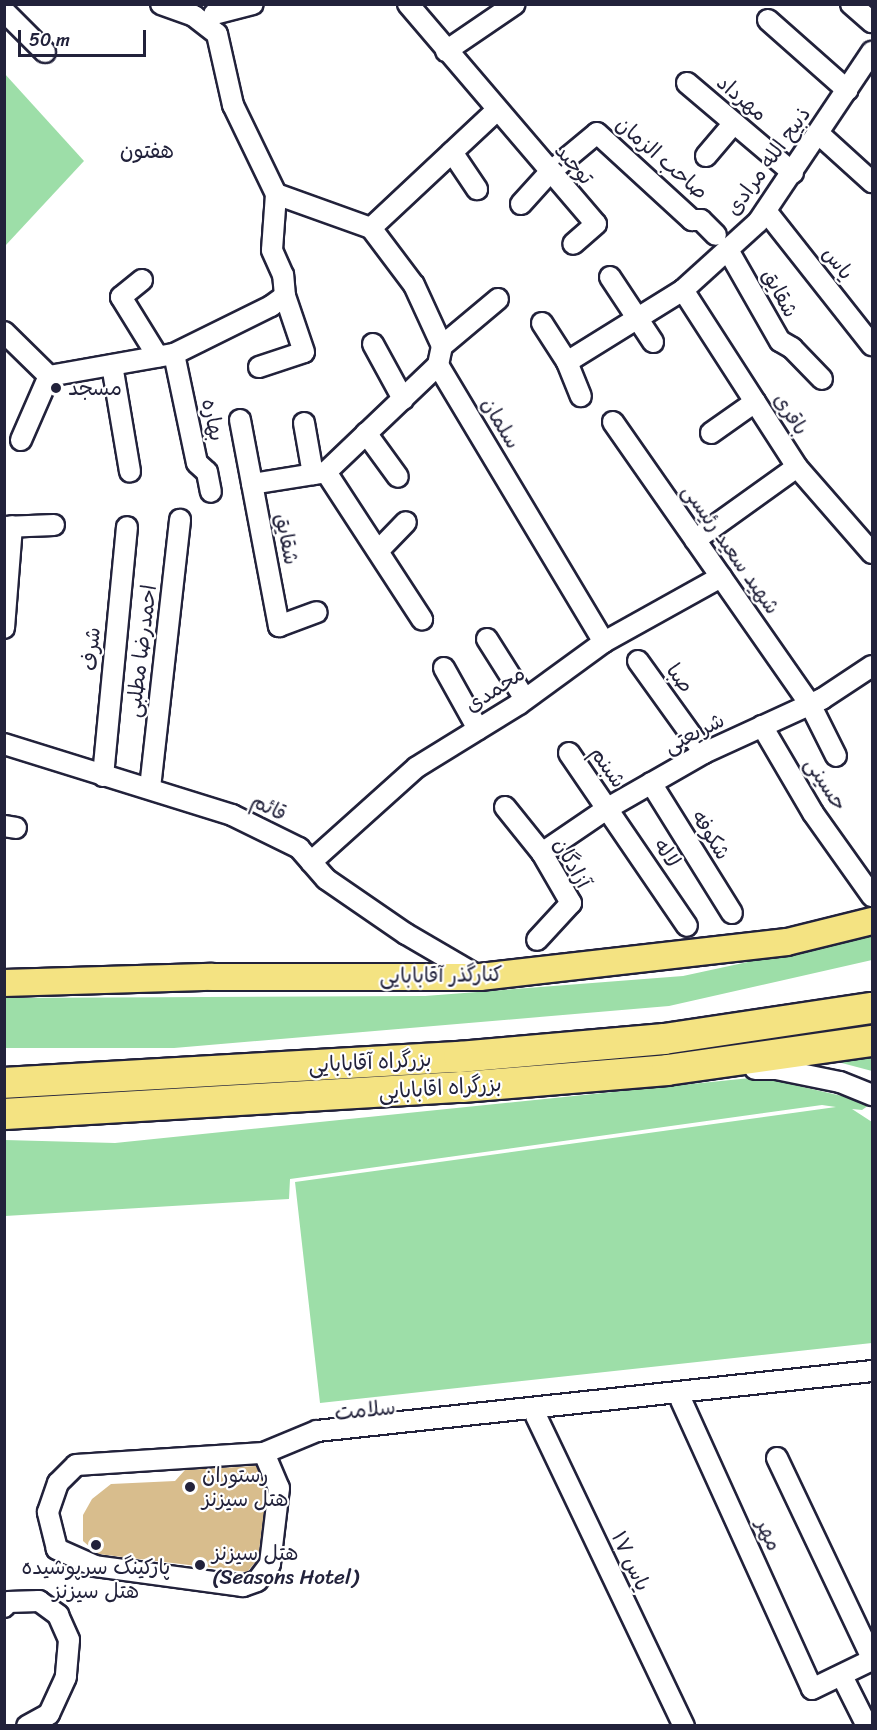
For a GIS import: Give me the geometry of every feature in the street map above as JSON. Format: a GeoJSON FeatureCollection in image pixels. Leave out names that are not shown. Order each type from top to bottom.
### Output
{"type":"FeatureCollection","features":[{"type":"Feature","properties":{"kind":"highway"},"geometry":{"type":"LineString","coordinates":[[735,1029],[873,997]]}},
{"type":"Feature","properties":{"kind":"highway"},"geometry":{"type":"LineString","coordinates":[[735,1029],[873,1008]]}},
{"type":"Feature","properties":{"kind":"highway","name":"بزرگراه آقابابایی"},"geometry":{"type":"LineString","coordinates":[[4,1083],[459,1056],[664,1039],[735,1029]]}},
{"type":"Feature","properties":{"kind":"highway","name":"بزرگراه اقابابایی"},"geometry":{"type":"LineString","coordinates":[[4,1114],[462,1087],[677,1068],[873,1041]]}},
{"type":"Feature","properties":{"kind":"main road","name":"کنارگذر آقابابایی"},"geometry":{"type":"LineString","coordinates":[[4,983],[224,977],[480,977],[787,942],[873,921]]}},
{"type":"Feature","properties":{"kind":"street"},"geometry":{"type":"LineString","coordinates":[[161,4],[194,16],[217,34]]}},
{"type":"Feature","properties":{"kind":"street"},"geometry":{"type":"LineString","coordinates":[[254,4],[213,9],[233,105],[276,194],[272,250],[283,274],[285,296],[304,352],[259,367]]}},
{"type":"Feature","properties":{"kind":"street","name":"توحید"},"geometry":{"type":"LineString","coordinates":[[408,4],[496,111],[596,224],[573,244]]}},
{"type":"Feature","properties":{"kind":"street"},"geometry":{"type":"LineString","coordinates":[[446,51],[516,4]]}},
{"type":"Feature","properties":{"kind":"street"},"geometry":{"type":"LineString","coordinates":[[851,4],[873,22]]}},
{"type":"Feature","properties":{"kind":"street"},"geometry":{"type":"LineString","coordinates":[[4,11],[45,52]]}},
{"type":"Feature","properties":{"kind":"street"},"geometry":{"type":"LineString","coordinates":[[768,20],[847,90]]}},
{"type":"Feature","properties":{"kind":"street","name":"ذبیح الله مرادی"},"geometry":{"type":"LineString","coordinates":[[567,362],[683,290],[722,242],[766,211],[873,52]]}},
{"type":"Feature","properties":{"kind":"street","name":"مهرداد"},"geometry":{"type":"LineString","coordinates":[[687,83],[793,173]]}},
{"type":"Feature","properties":{"kind":"street"},"geometry":{"type":"LineString","coordinates":[[371,228],[496,111]]}},
{"type":"Feature","properties":{"kind":"street"},"geometry":{"type":"LineString","coordinates":[[706,156],[734,123]]}},
{"type":"Feature","properties":{"kind":"street","name":"صاحب الزمان"},"geometry":{"type":"LineString","coordinates":[[549,173],[597,133],[692,220],[701,220],[722,242]]}},
{"type":"Feature","properties":{"kind":"street"},"geometry":{"type":"LineString","coordinates":[[819,134],[873,182]]}},
{"type":"Feature","properties":{"kind":"street"},"geometry":{"type":"LineString","coordinates":[[452,152],[477,189]]}},
{"type":"Feature","properties":{"kind":"street"},"geometry":{"type":"LineString","coordinates":[[521,204],[549,173]]}},
{"type":"Feature","properties":{"kind":"street"},"geometry":{"type":"LineString","coordinates":[[252,484],[319,473],[438,366],[442,346],[414,285],[371,228],[276,194]]}},
{"type":"Feature","properties":{"kind":"street","name":"یاس"},"geometry":{"type":"LineString","coordinates":[[766,211],[873,345]]}},
{"type":"Feature","properties":{"kind":"street","name":"شقایق"},"geometry":{"type":"LineString","coordinates":[[722,242],[780,341],[792,348],[822,380]]}},
{"type":"Feature","properties":{"kind":"street"},"geometry":{"type":"LineString","coordinates":[[610,277],[653,342]]}},
{"type":"Feature","properties":{"kind":"street","name":"بهاره"},"geometry":{"type":"LineString","coordinates":[[142,280],[121,297],[166,356],[197,463],[207,472],[211,492]]}},
{"type":"Feature","properties":{"kind":"street","name":"باقری"},"geometry":{"type":"LineString","coordinates":[[683,290],[797,467],[873,553]]}},
{"type":"Feature","properties":{"kind":"street"},"geometry":{"type":"LineString","coordinates":[[49,376],[166,356],[285,296]]}},
{"type":"Feature","properties":{"kind":"street"},"geometry":{"type":"LineString","coordinates":[[442,346],[498,299]]}},
{"type":"Feature","properties":{"kind":"street"},"geometry":{"type":"LineString","coordinates":[[542,323],[567,362],[581,396]]}},
{"type":"Feature","properties":{"kind":"street"},"geometry":{"type":"LineString","coordinates":[[4,332],[49,376]]}},
{"type":"Feature","properties":{"kind":"street"},"geometry":{"type":"LineString","coordinates":[[373,344],[403,399]]}},
{"type":"Feature","properties":{"kind":"street"},"geometry":{"type":"LineString","coordinates":[[112,365],[130,471]]}},
{"type":"Feature","properties":{"kind":"street","name":"سلمان"},"geometry":{"type":"LineString","coordinates":[[438,366],[603,642]]}},
{"type":"Feature","properties":{"kind":"street"},"geometry":{"type":"LineString","coordinates":[[21,440],[49,376]]}},
{"type":"Feature","properties":{"kind":"street"},"geometry":{"type":"LineString","coordinates":[[711,433],[755,402]]}},
{"type":"Feature","properties":{"kind":"street","name":"شقایق"},"geometry":{"type":"LineString","coordinates":[[240,420],[279,626],[317,612]]}},
{"type":"Feature","properties":{"kind":"street","name":"شهید سعید رئیسی"},"geometry":{"type":"LineString","coordinates":[[613,422],[810,704],[836,756]]}},
{"type":"Feature","properties":{"kind":"street"},"geometry":{"type":"LineString","coordinates":[[304,423],[319,473],[378,551],[422,619]]}},
{"type":"Feature","properties":{"kind":"street"},"geometry":{"type":"LineString","coordinates":[[366,433],[399,477]]}},
{"type":"Feature","properties":{"kind":"street"},"geometry":{"type":"LineString","coordinates":[[695,540],[797,467]]}},
{"type":"Feature","properties":{"kind":"street","name":"احمدرضا مطلبی"},"geometry":{"type":"LineString","coordinates":[[150,788],[180,520]]}},
{"type":"Feature","properties":{"kind":"street"},"geometry":{"type":"LineString","coordinates":[[378,551],[405,522]]}},
{"type":"Feature","properties":{"kind":"street"},"geometry":{"type":"LineString","coordinates":[[4,628],[8,526],[54,525]]}},
{"type":"Feature","properties":{"kind":"street","name":"شرف"},"geometry":{"type":"LineString","coordinates":[[103,776],[127,526]]}},
{"type":"Feature","properties":{"kind":"street","name":"محمدی"},"geometry":{"type":"LineString","coordinates":[[311,862],[417,767],[525,699],[603,642],[721,577]]}},
{"type":"Feature","properties":{"kind":"street"},"geometry":{"type":"LineString","coordinates":[[487,639],[525,699]]}},
{"type":"Feature","properties":{"kind":"street","name":"صبا"},"geometry":{"type":"LineString","coordinates":[[638,661],[704,753]]}},
{"type":"Feature","properties":{"kind":"street","name":"شریعتی"},"geometry":{"type":"LineString","coordinates":[[542,853],[608,808],[704,753],[810,704],[873,666]]}},
{"type":"Feature","properties":{"kind":"street"},"geometry":{"type":"LineString","coordinates":[[444,668],[478,729]]}},
{"type":"Feature","properties":{"kind":"street","name":"حسینی"},"geometry":{"type":"LineString","coordinates":[[762,726],[813,813],[873,896]]}},
{"type":"Feature","properties":{"kind":"street","name":"قائم"},"geometry":{"type":"LineString","coordinates":[[4,744],[232,815],[299,848],[326,879],[398,928],[480,977]]}},
{"type":"Feature","properties":{"kind":"street","name":"شبنم"},"geometry":{"type":"LineString","coordinates":[[569,753],[608,808]]}},
{"type":"Feature","properties":{"kind":"street","name":"شکوفه"},"geometry":{"type":"LineString","coordinates":[[651,783],[732,913]]}},
{"type":"Feature","properties":{"kind":"street","name":"آزادگان"},"geometry":{"type":"LineString","coordinates":[[504,807],[542,853],[571,903],[537,940]]}},
{"type":"Feature","properties":{"kind":"street","name":"لاله"},"geometry":{"type":"LineString","coordinates":[[608,808],[687,926]]}},
{"type":"Feature","properties":{"kind":"street"},"geometry":{"type":"LineString","coordinates":[[677,1068],[776,1069],[840,1082],[873,1095]]}},
{"type":"Feature","properties":{"kind":"street","name":"سلامت"},"geometry":{"type":"LineString","coordinates":[[317,1435],[873,1371]]}},
{"type":"Feature","properties":{"kind":"street","name":"سلامت"},"geometry":{"type":"LineString","coordinates":[[317,1435],[536,1416],[873,1379]]}},
{"type":"Feature","properties":{"kind":"street","name":"مهر"},"geometry":{"type":"LineString","coordinates":[[681,1400],[812,1689],[842,1676]]}},
{"type":"Feature","properties":{"kind":"street","name":"یاس ۱۷"},"geometry":{"type":"LineString","coordinates":[[536,1416],[684,1725]]}},
{"type":"Feature","properties":{"kind":"street"},"geometry":{"type":"LineString","coordinates":[[264,1453],[279,1488],[270,1564],[257,1581],[243,1586],[95,1566],[57,1549],[48,1512],[58,1483],[76,1465],[264,1453],[317,1435]]}},
{"type":"Feature","properties":{"kind":"street"},"geometry":{"type":"LineString","coordinates":[[777,1458],[873,1659],[842,1676],[867,1725]]}},
{"type":"Feature","properties":{"kind":"street"},"geometry":{"type":"LineString","coordinates":[[4,1607],[8,1602],[39,1601],[58,1615],[69,1640],[66,1677],[49,1714],[27,1725]]}},
{"type":"Feature","properties":{"kind":"green space"},"geometry":{"type":"Polygon","coordinates":[[[4,73],[84,161],[5,246],[4,246],[4,73]]]}},
{"type":"Feature","properties":{"kind":"green space"},"geometry":{"type":"Polygon","coordinates":[[[872,935],[872,960],[669,1006],[174,1048],[5,1048],[5,998],[425,996],[683,976],[872,935]]]}},
{"type":"Feature","properties":{"kind":"green space"},"geometry":{"type":"Polygon","coordinates":[[[872,1057],[872,1071],[838,1062],[872,1057]]]}},
{"type":"Feature","properties":{"kind":"green space"},"geometry":{"type":"Polygon","coordinates":[[[760,1077],[872,1103],[862,1110],[852,1109],[872,1122],[872,1343],[320,1403],[295,1182],[836,1107],[822,1105],[290,1179],[289,1199],[5,1216],[5,1140],[115,1143],[760,1077]]]}},
{"type":"Feature","properties":{"kind":"building","name":"هتل سیزنز (Seasons Hotel)"},"geometry":{"type":"Polygon","coordinates":[[[256,1466],[267,1490],[258,1559],[247,1572],[98,1554],[83,1541],[83,1515],[92,1499],[111,1484],[175,1481],[185,1470],[256,1466]]]}},
{"type":"Feature","properties":{"kind":"place","name":"مسجد"},"geometry":{"type":"Point","coordinates":[56,388]}},
{"type":"Feature","properties":{"kind":"place","name":"رستوران هتل سیزنز"},"geometry":{"type":"Point","coordinates":[190,1487]}},
{"type":"Feature","properties":{"kind":"place","name":"پارکینگ سرپوشیده هتل سیزنز"},"geometry":{"type":"Point","coordinates":[96,1545]}},
{"type":"Feature","properties":{"kind":"place","name":"هتل سیزنز (Seasons Hotel)"},"geometry":{"type":"Point","coordinates":[200,1565]}},
{"type":"Feature","properties":{"kind":"district","name":"هفتون"},"geometry":{"type":"Point","coordinates":[147,151]}}]}
